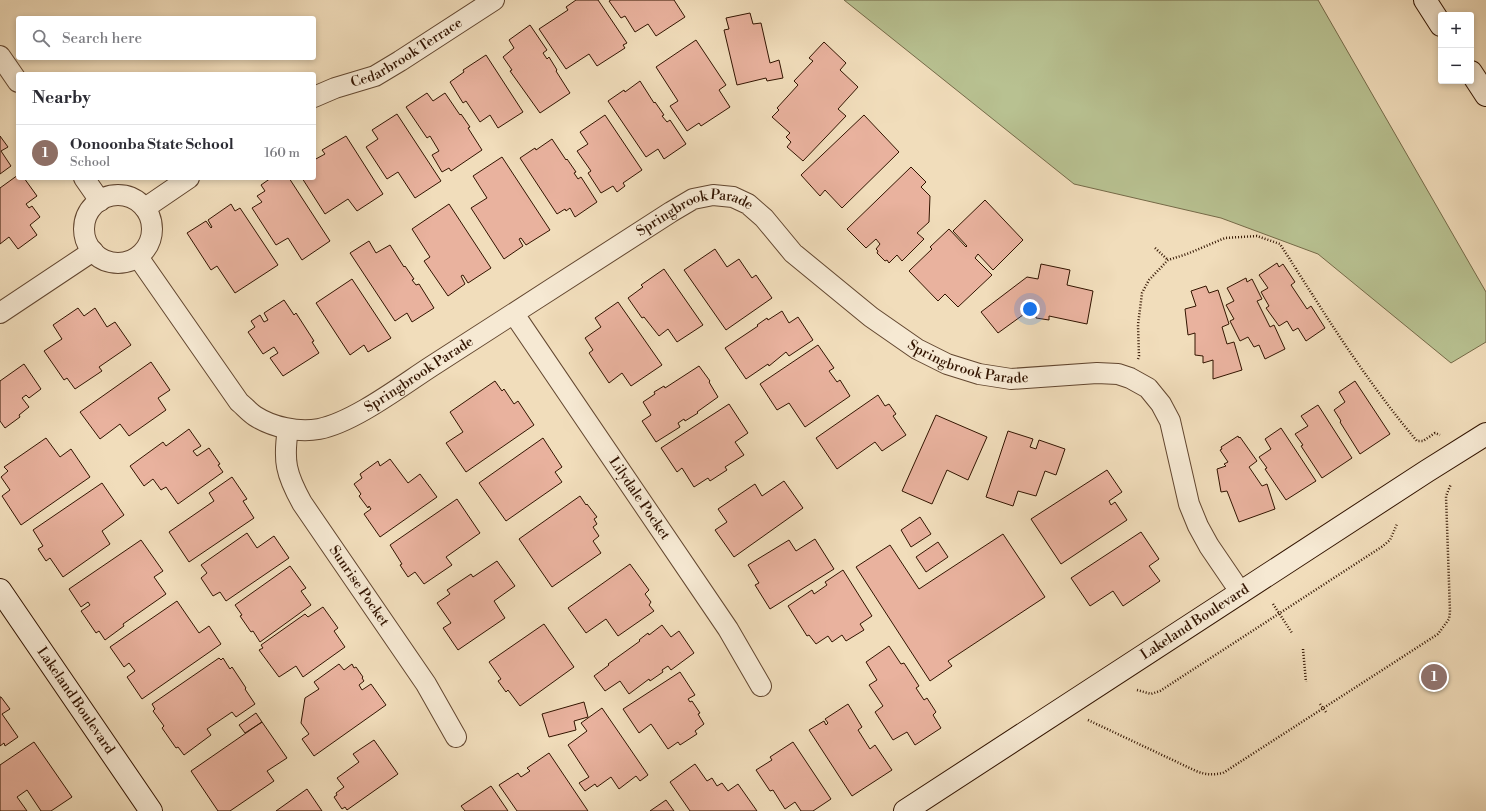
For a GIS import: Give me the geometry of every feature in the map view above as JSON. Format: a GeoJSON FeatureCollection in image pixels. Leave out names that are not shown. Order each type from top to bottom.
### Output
{"type":"FeatureCollection","features":[{"type":"Feature","properties":{"kind":"street","name":"Cedarbrook Terrace"},"geometry":{"type":"LineString","coordinates":[[316,96],[335,88],[375,76],[494,0]]}},
{"type":"Feature","properties":{"kind":"street"},"geometry":{"type":"LineString","coordinates":[[1425,0],[1438,20]]}},
{"type":"Feature","properties":{"kind":"street"},"geometry":{"type":"LineString","coordinates":[[0,56],[16,79]]}},
{"type":"Feature","properties":{"kind":"street"},"geometry":{"type":"LineString","coordinates":[[1474,76],[1486,94]]}},
{"type":"Feature","properties":{"kind":"street"},"geometry":{"type":"LineString","coordinates":[[85,180],[100,201]]}},
{"type":"Feature","properties":{"kind":"street"},"geometry":{"type":"LineString","coordinates":[[145,208],[187,180]]}},
{"type":"Feature","properties":{"kind":"street"},"geometry":{"type":"LineString","coordinates":[[119,195],[133,199],[145,208],[150,217],[152,228],[151,239],[146,249],[138,257],[119,263],[109,262],[100,258],[93,251],[87,242],[84,230],[86,219],[91,209],[100,201],[109,196],[119,195]]}},
{"type":"Feature","properties":{"kind":"street","name":"Springbrook Parade"},"geometry":{"type":"LineString","coordinates":[[138,257],[239,402],[254,415],[268,423],[288,429],[318,429],[337,423],[364,409],[514,314],[670,212],[693,199],[713,195],[732,196],[748,204],[764,218],[793,253],[871,317],[917,348],[947,364],[979,374],[1011,379],[1097,373],[1118,374],[1130,378],[1148,388],[1161,404],[1170,421],[1189,504],[1198,526],[1209,546],[1241,593]]}},
{"type":"Feature","properties":{"kind":"street"},"geometry":{"type":"LineString","coordinates":[[0,313],[93,251]]}},
{"type":"Feature","properties":{"kind":"street","name":"Lilydale Pocket"},"geometry":{"type":"LineString","coordinates":[[514,314],[728,628],[761,686]]}},
{"type":"Feature","properties":{"kind":"street","name":"Sunrise Pocket"},"geometry":{"type":"LineString","coordinates":[[288,429],[285,450],[286,467],[291,483],[302,503],[426,684],[456,737]]}},
{"type":"Feature","properties":{"kind":"street","name":"Lakeland Boulevard"},"geometry":{"type":"LineString","coordinates":[[905,811],[1486,434]]}},
{"type":"Feature","properties":{"kind":"street","name":"Lakeland Boulevard"},"geometry":{"type":"LineString","coordinates":[[0,590],[151,811]]}},
{"type":"Feature","properties":{"kind":"path"},"geometry":{"type":"LineString","coordinates":[[1130,378],[1139,356],[1138,325],[1142,293],[1149,280],[1168,260],[1187,254],[1225,238],[1257,236],[1280,244],[1364,372],[1417,441],[1423,441],[1435,433],[1440,434],[1454,454]]}},
{"type":"Feature","properties":{"kind":"path"},"geometry":{"type":"LineString","coordinates":[[1155,248],[1168,260]]}},
{"type":"Feature","properties":{"kind":"path"},"geometry":{"type":"LineString","coordinates":[[1088,720],[1201,773],[1206,775],[1215,775],[1223,773],[1438,634],[1449,619],[1450,612],[1446,496],[1452,481]]}},
{"type":"Feature","properties":{"kind":"path"},"geometry":{"type":"LineString","coordinates":[[1137,690],[1151,694],[1160,691],[1383,546],[1390,540],[1397,524]]}},
{"type":"Feature","properties":{"kind":"path"},"geometry":{"type":"LineString","coordinates":[[1273,604],[1292,633]]}},
{"type":"Feature","properties":{"kind":"path"},"geometry":{"type":"LineString","coordinates":[[1303,649],[1306,682]]}},
{"type":"Feature","properties":{"kind":"path"},"geometry":{"type":"LineString","coordinates":[[1320,704],[1326,712]]}},
{"type":"Feature","properties":{"kind":"green space"},"geometry":{"type":"Polygon","coordinates":[[[844,0],[1318,0],[1486,292],[1486,342],[1451,363],[1318,254],[1221,218],[1074,184],[844,0]]]}},
{"type":"Feature","properties":{"kind":"building"},"geometry":{"type":"Polygon","coordinates":[[[576,0],[598,0],[627,43],[623,45],[625,48],[597,66],[589,54],[566,69],[539,29],[568,10],[566,7],[576,0]]]}},
{"type":"Feature","properties":{"kind":"building"},"geometry":{"type":"Polygon","coordinates":[[[674,0],[685,17],[656,36],[648,24],[635,32],[625,16],[621,18],[609,1],[674,0]]]}},
{"type":"Feature","properties":{"kind":"building"},"geometry":{"type":"Polygon","coordinates":[[[750,13],[753,24],[761,23],[770,63],[779,60],[783,78],[767,81],[766,78],[737,85],[724,30],[729,29],[726,18],[750,13]]]}},
{"type":"Feature","properties":{"kind":"building"},"geometry":{"type":"Polygon","coordinates":[[[530,25],[547,50],[543,53],[547,59],[549,57],[570,93],[540,113],[510,71],[512,70],[503,57],[514,48],[509,40],[530,25]]]}},
{"type":"Feature","properties":{"kind":"building"},"geometry":{"type":"Polygon","coordinates":[[[696,40],[726,85],[719,90],[730,107],[701,126],[699,123],[687,131],[670,106],[678,101],[656,67],[696,40]]]}},
{"type":"Feature","properties":{"kind":"building"},"geometry":{"type":"Polygon","coordinates":[[[824,42],[846,63],[840,70],[858,87],[838,109],[846,116],[803,161],[787,147],[791,142],[786,137],[790,133],[772,117],[779,110],[777,108],[798,85],[794,81],[813,61],[809,58],[824,42]]]}},
{"type":"Feature","properties":{"kind":"building"},"geometry":{"type":"Polygon","coordinates":[[[486,55],[523,112],[498,128],[490,115],[480,122],[466,101],[463,103],[450,82],[464,72],[463,70],[486,55]]]}},
{"type":"Feature","properties":{"kind":"building"},"geometry":{"type":"Polygon","coordinates":[[[640,81],[654,103],[655,102],[664,115],[662,116],[667,122],[670,120],[686,144],[664,159],[658,149],[646,157],[608,101],[624,90],[625,92],[640,81]]]}},
{"type":"Feature","properties":{"kind":"building"},"geometry":{"type":"Polygon","coordinates":[[[427,93],[433,101],[445,93],[470,127],[468,128],[482,150],[451,171],[449,168],[442,172],[432,155],[439,151],[430,136],[427,138],[406,107],[427,93]]]}},
{"type":"Feature","properties":{"kind":"building"},"geometry":{"type":"Polygon","coordinates":[[[397,114],[441,181],[415,198],[398,172],[387,179],[366,147],[378,139],[372,130],[397,114]]]}},
{"type":"Feature","properties":{"kind":"building"},"geometry":{"type":"Polygon","coordinates":[[[605,115],[642,170],[623,183],[625,186],[617,192],[613,186],[601,193],[588,173],[591,171],[577,151],[588,144],[580,132],[605,115]]]}},
{"type":"Feature","properties":{"kind":"building"},"geometry":{"type":"Polygon","coordinates":[[[864,115],[899,152],[842,208],[825,190],[820,196],[801,175],[864,115]]]}},
{"type":"Feature","properties":{"kind":"building"},"geometry":{"type":"Polygon","coordinates":[[[0,136],[8,147],[1,151],[11,166],[0,174],[0,136]]]}},
{"type":"Feature","properties":{"kind":"building"},"geometry":{"type":"Polygon","coordinates":[[[346,136],[383,194],[357,211],[348,199],[325,214],[303,180],[316,180],[316,159],[325,154],[322,150],[346,136]]]}},
{"type":"Feature","properties":{"kind":"building"},"geometry":{"type":"Polygon","coordinates":[[[552,139],[576,172],[574,173],[578,179],[581,177],[597,202],[575,217],[570,208],[557,214],[520,158],[535,148],[536,150],[552,139]]]}},
{"type":"Feature","properties":{"kind":"building"},"geometry":{"type":"Polygon","coordinates":[[[502,157],[550,230],[526,245],[521,238],[519,239],[523,246],[504,259],[471,208],[487,198],[473,176],[502,157]]]}},
{"type":"Feature","properties":{"kind":"building"},"geometry":{"type":"Polygon","coordinates":[[[911,167],[926,182],[921,187],[930,196],[929,222],[917,233],[924,239],[902,261],[897,255],[889,263],[877,253],[878,251],[876,249],[880,244],[876,239],[866,248],[847,229],[911,167]]]}},
{"type":"Feature","properties":{"kind":"building"},"geometry":{"type":"Polygon","coordinates":[[[16,176],[16,180],[25,180],[37,196],[26,204],[29,208],[32,206],[40,217],[30,225],[37,235],[18,249],[9,237],[0,244],[0,188],[16,176]]]}},
{"type":"Feature","properties":{"kind":"building"},"geometry":{"type":"Polygon","coordinates":[[[268,180],[290,180],[330,241],[302,260],[288,238],[276,245],[252,208],[262,202],[257,196],[265,191],[261,185],[268,180]]]}},
{"type":"Feature","properties":{"kind":"building"},"geometry":{"type":"Polygon","coordinates":[[[985,200],[1023,240],[993,270],[978,254],[975,258],[992,275],[958,307],[945,294],[938,301],[909,271],[932,249],[930,247],[949,229],[966,247],[967,246],[953,231],[985,200]]]}},
{"type":"Feature","properties":{"kind":"building"},"geometry":{"type":"Polygon","coordinates":[[[231,204],[235,211],[240,208],[278,265],[235,293],[217,266],[211,270],[187,233],[206,221],[211,228],[212,227],[208,220],[231,204]]]}},
{"type":"Feature","properties":{"kind":"building"},"geometry":{"type":"Polygon","coordinates":[[[449,204],[491,268],[468,283],[463,275],[461,276],[465,284],[448,296],[424,261],[430,257],[412,229],[449,204]]]}},
{"type":"Feature","properties":{"kind":"building"},"geometry":{"type":"Polygon","coordinates":[[[369,241],[376,253],[390,245],[404,267],[405,266],[414,279],[412,280],[416,285],[419,284],[434,308],[412,322],[407,313],[395,321],[350,253],[369,241]]]}},
{"type":"Feature","properties":{"kind":"building"},"geometry":{"type":"Polygon","coordinates":[[[715,249],[727,267],[739,259],[752,278],[756,275],[772,298],[726,330],[684,270],[715,249]]]}},
{"type":"Feature","properties":{"kind":"building"},"geometry":{"type":"Polygon","coordinates":[[[1277,263],[1279,267],[1283,264],[1295,282],[1291,285],[1307,309],[1311,306],[1325,328],[1306,341],[1298,328],[1293,331],[1287,321],[1279,326],[1266,308],[1269,306],[1261,292],[1268,288],[1259,275],[1277,263]]]}},
{"type":"Feature","properties":{"kind":"building"},"geometry":{"type":"Polygon","coordinates":[[[1041,264],[1070,270],[1067,285],[1093,291],[1087,324],[1049,316],[1049,320],[1036,318],[1036,314],[1027,312],[998,333],[981,312],[1027,277],[1038,279],[1041,264]]]}},
{"type":"Feature","properties":{"kind":"building"},"geometry":{"type":"Polygon","coordinates":[[[664,269],[703,325],[677,342],[668,329],[659,336],[644,317],[642,318],[628,298],[643,287],[641,285],[664,269]]]}},
{"type":"Feature","properties":{"kind":"building"},"geometry":{"type":"Polygon","coordinates":[[[1246,278],[1247,282],[1252,279],[1262,299],[1257,301],[1270,327],[1274,325],[1285,349],[1265,359],[1259,345],[1254,347],[1248,337],[1240,341],[1230,321],[1234,319],[1226,305],[1234,301],[1227,288],[1246,278]]]}},
{"type":"Feature","properties":{"kind":"building"},"geometry":{"type":"Polygon","coordinates":[[[352,279],[391,338],[368,352],[364,345],[350,355],[316,303],[352,279]]]}},
{"type":"Feature","properties":{"kind":"building"},"geometry":{"type":"Polygon","coordinates":[[[1206,286],[1209,293],[1218,290],[1229,324],[1222,327],[1227,344],[1234,342],[1242,370],[1213,379],[1213,360],[1203,363],[1203,356],[1195,355],[1195,333],[1188,335],[1185,309],[1196,306],[1191,291],[1206,286]]]}},
{"type":"Feature","properties":{"kind":"building"},"geometry":{"type":"Polygon","coordinates":[[[284,300],[294,315],[296,313],[314,341],[312,342],[319,353],[283,376],[270,358],[278,353],[274,347],[263,354],[248,332],[255,327],[251,321],[260,315],[264,322],[268,320],[264,313],[284,300]]]}},
{"type":"Feature","properties":{"kind":"building"},"geometry":{"type":"Polygon","coordinates":[[[618,302],[662,365],[631,386],[622,373],[609,383],[589,353],[593,350],[585,338],[601,327],[595,318],[618,302]]]}},
{"type":"Feature","properties":{"kind":"building"},"geometry":{"type":"Polygon","coordinates":[[[78,308],[84,316],[95,308],[107,327],[115,322],[131,345],[99,367],[102,371],[75,389],[67,378],[64,380],[44,351],[62,339],[53,325],[78,308]]]}},
{"type":"Feature","properties":{"kind":"building"},"geometry":{"type":"Polygon","coordinates":[[[782,311],[789,323],[798,317],[813,340],[789,356],[786,352],[769,366],[768,364],[746,379],[725,348],[758,326],[757,325],[767,318],[768,320],[782,311]]]}},
{"type":"Feature","properties":{"kind":"building"},"geometry":{"type":"Polygon","coordinates":[[[818,345],[834,368],[829,371],[837,382],[840,380],[850,396],[805,427],[789,403],[777,410],[760,384],[818,345]]]}},
{"type":"Feature","properties":{"kind":"building"},"geometry":{"type":"Polygon","coordinates":[[[151,362],[170,390],[158,398],[166,410],[129,436],[120,424],[100,439],[80,412],[151,362]]]}},
{"type":"Feature","properties":{"kind":"building"},"geometry":{"type":"Polygon","coordinates":[[[24,364],[41,389],[29,398],[26,395],[22,398],[29,407],[19,415],[20,417],[5,428],[0,421],[0,381],[24,364]]]}},
{"type":"Feature","properties":{"kind":"building"},"geometry":{"type":"Polygon","coordinates":[[[699,366],[710,381],[709,382],[718,397],[697,412],[698,413],[685,421],[684,419],[678,423],[680,427],[656,442],[642,421],[651,415],[643,402],[655,394],[654,392],[664,386],[665,388],[699,366]]]}},
{"type":"Feature","properties":{"kind":"building"},"geometry":{"type":"Polygon","coordinates":[[[495,381],[502,391],[504,389],[514,404],[518,401],[534,425],[466,472],[446,443],[463,432],[450,412],[495,381]]]}},
{"type":"Feature","properties":{"kind":"building"},"geometry":{"type":"Polygon","coordinates":[[[1355,381],[1390,434],[1360,454],[1334,410],[1345,402],[1339,392],[1355,381]]]}},
{"type":"Feature","properties":{"kind":"building"},"geometry":{"type":"Polygon","coordinates":[[[878,395],[885,406],[889,404],[896,414],[893,416],[906,435],[882,451],[875,442],[837,469],[816,438],[878,395]]]}},
{"type":"Feature","properties":{"kind":"building"},"geometry":{"type":"Polygon","coordinates":[[[729,404],[748,433],[735,442],[744,455],[725,467],[727,470],[710,481],[708,478],[694,487],[682,468],[677,472],[661,448],[729,404]]]}},
{"type":"Feature","properties":{"kind":"building"},"geometry":{"type":"Polygon","coordinates":[[[1318,405],[1352,458],[1322,478],[1295,434],[1308,426],[1301,416],[1318,405]]]}},
{"type":"Feature","properties":{"kind":"building"},"geometry":{"type":"Polygon","coordinates":[[[936,415],[987,437],[968,480],[947,470],[932,504],[902,491],[936,415]]]}},
{"type":"Feature","properties":{"kind":"building"},"geometry":{"type":"Polygon","coordinates":[[[1281,428],[1316,481],[1286,500],[1265,469],[1267,468],[1259,457],[1271,449],[1265,439],[1281,428]]]}},
{"type":"Feature","properties":{"kind":"building"},"geometry":{"type":"Polygon","coordinates":[[[189,429],[201,446],[193,451],[197,456],[209,448],[220,464],[218,465],[223,472],[178,504],[166,487],[161,490],[153,479],[144,486],[130,466],[163,442],[166,446],[189,429]]]}},
{"type":"Feature","properties":{"kind":"building"},"geometry":{"type":"Polygon","coordinates":[[[1008,431],[1033,439],[1030,447],[1036,449],[1039,440],[1065,449],[1056,475],[1045,471],[1036,496],[1018,491],[1013,506],[986,497],[1008,431]]]}},
{"type":"Feature","properties":{"kind":"building"},"geometry":{"type":"Polygon","coordinates":[[[1238,436],[1257,461],[1249,467],[1262,486],[1267,484],[1275,509],[1239,522],[1227,491],[1221,492],[1217,469],[1226,466],[1224,464],[1228,462],[1220,450],[1222,449],[1221,447],[1238,436]]]}},
{"type":"Feature","properties":{"kind":"building"},"geometry":{"type":"Polygon","coordinates":[[[46,438],[60,457],[71,449],[90,477],[21,525],[2,496],[10,490],[1,477],[8,471],[4,467],[46,438]]]}},
{"type":"Feature","properties":{"kind":"building"},"geometry":{"type":"Polygon","coordinates":[[[543,438],[562,467],[555,472],[562,482],[506,521],[479,483],[543,438]]]}},
{"type":"Feature","properties":{"kind":"building"},"geometry":{"type":"Polygon","coordinates":[[[390,459],[408,483],[420,474],[437,497],[380,537],[364,514],[371,509],[369,506],[368,508],[359,496],[361,494],[354,484],[362,478],[360,474],[378,461],[380,466],[390,459]]]}},
{"type":"Feature","properties":{"kind":"building"},"geometry":{"type":"Polygon","coordinates":[[[1107,470],[1122,492],[1109,501],[1111,505],[1115,502],[1127,520],[1061,564],[1031,519],[1107,470]]]}},
{"type":"Feature","properties":{"kind":"building"},"geometry":{"type":"Polygon","coordinates":[[[232,477],[247,499],[243,501],[254,518],[189,562],[169,532],[214,501],[209,493],[232,477]]]}},
{"type":"Feature","properties":{"kind":"building"},"geometry":{"type":"Polygon","coordinates":[[[784,481],[803,508],[734,557],[715,530],[727,522],[718,509],[755,484],[762,496],[784,481]]]}},
{"type":"Feature","properties":{"kind":"building"},"geometry":{"type":"Polygon","coordinates":[[[102,483],[124,515],[102,531],[110,544],[63,577],[50,558],[46,561],[38,549],[43,546],[33,530],[102,483]]]}},
{"type":"Feature","properties":{"kind":"building"},"geometry":{"type":"Polygon","coordinates":[[[580,496],[597,517],[594,519],[597,524],[593,527],[599,536],[593,541],[601,553],[552,587],[519,539],[580,496]]]}},
{"type":"Feature","properties":{"kind":"building"},"geometry":{"type":"Polygon","coordinates":[[[457,499],[480,533],[446,557],[452,565],[424,584],[415,572],[408,577],[390,545],[457,499]]]}},
{"type":"Feature","properties":{"kind":"building"},"geometry":{"type":"Polygon","coordinates":[[[920,517],[931,534],[911,547],[901,530],[920,517]]]}},
{"type":"Feature","properties":{"kind":"building"},"geometry":{"type":"Polygon","coordinates":[[[1141,532],[1159,559],[1149,566],[1160,581],[1123,606],[1113,591],[1090,606],[1071,578],[1141,532]]]}},
{"type":"Feature","properties":{"kind":"building"},"geometry":{"type":"Polygon","coordinates":[[[247,533],[257,548],[274,536],[289,558],[226,601],[220,592],[213,596],[201,578],[207,573],[201,565],[247,533]]]}},
{"type":"Feature","properties":{"kind":"building"},"geometry":{"type":"Polygon","coordinates":[[[1003,534],[1045,597],[948,661],[952,666],[930,681],[856,567],[890,545],[919,589],[1003,534]]]}},
{"type":"Feature","properties":{"kind":"building"},"geometry":{"type":"Polygon","coordinates":[[[815,539],[834,569],[770,609],[755,585],[759,583],[748,565],[789,540],[796,551],[815,539]]]}},
{"type":"Feature","properties":{"kind":"building"},"geometry":{"type":"Polygon","coordinates":[[[141,540],[163,571],[154,577],[166,594],[123,624],[124,626],[105,640],[99,631],[96,633],[81,611],[90,605],[88,602],[81,607],[69,589],[141,540]]]}},
{"type":"Feature","properties":{"kind":"building"},"geometry":{"type":"Polygon","coordinates":[[[938,542],[948,557],[926,572],[916,557],[938,542]]]}},
{"type":"Feature","properties":{"kind":"building"},"geometry":{"type":"Polygon","coordinates":[[[497,561],[515,586],[494,601],[505,618],[458,650],[443,628],[451,623],[437,603],[450,594],[447,590],[471,574],[473,577],[497,561]]]}},
{"type":"Feature","properties":{"kind":"building"},"geometry":{"type":"Polygon","coordinates":[[[630,564],[649,590],[645,594],[651,602],[649,605],[654,611],[618,636],[606,619],[586,633],[568,608],[630,564]]]}},
{"type":"Feature","properties":{"kind":"building"},"geometry":{"type":"Polygon","coordinates":[[[290,566],[306,588],[301,591],[311,605],[260,642],[240,616],[242,615],[235,605],[290,566]]]}},
{"type":"Feature","properties":{"kind":"building"},"geometry":{"type":"Polygon","coordinates":[[[843,570],[872,616],[860,624],[864,630],[846,641],[842,635],[832,642],[828,636],[816,644],[809,635],[807,636],[788,606],[812,590],[814,594],[827,585],[825,582],[843,570]]]}},
{"type":"Feature","properties":{"kind":"building"},"geometry":{"type":"Polygon","coordinates":[[[177,601],[199,633],[209,626],[221,644],[142,699],[127,677],[135,671],[129,663],[124,667],[110,647],[177,601]]]}},
{"type":"Feature","properties":{"kind":"building"},"geometry":{"type":"Polygon","coordinates":[[[323,607],[338,628],[334,631],[345,647],[303,677],[296,666],[279,677],[259,650],[263,648],[261,645],[305,614],[308,617],[323,607]]]}},
{"type":"Feature","properties":{"kind":"building"},"geometry":{"type":"Polygon","coordinates":[[[544,624],[574,667],[520,706],[508,690],[506,692],[498,681],[501,679],[489,662],[544,624]]]}},
{"type":"Feature","properties":{"kind":"building"},"geometry":{"type":"Polygon","coordinates":[[[662,625],[671,637],[679,631],[694,653],[671,670],[668,666],[662,670],[663,672],[650,681],[649,679],[629,694],[620,681],[605,691],[594,676],[640,641],[639,640],[648,633],[649,635],[662,625]]]}},
{"type":"Feature","properties":{"kind":"building"},"geometry":{"type":"Polygon","coordinates":[[[889,646],[901,664],[904,663],[919,686],[916,688],[924,700],[927,698],[936,712],[933,715],[941,728],[915,745],[907,732],[893,740],[875,712],[883,706],[869,685],[877,680],[866,662],[889,646]]]}},
{"type":"Feature","properties":{"kind":"building"},"geometry":{"type":"Polygon","coordinates":[[[219,658],[221,660],[223,658],[230,669],[232,667],[255,704],[236,717],[232,712],[207,729],[211,735],[184,755],[178,747],[176,748],[162,728],[164,726],[153,711],[155,709],[152,704],[219,658]]]}},
{"type":"Feature","properties":{"kind":"building"},"geometry":{"type":"Polygon","coordinates":[[[339,664],[344,670],[352,664],[354,668],[356,667],[363,677],[362,678],[364,681],[359,685],[362,690],[371,684],[386,705],[314,756],[302,739],[309,734],[301,723],[305,698],[319,689],[314,682],[339,664]]]}},
{"type":"Feature","properties":{"kind":"building"},"geometry":{"type":"Polygon","coordinates":[[[680,672],[695,695],[688,699],[690,702],[692,701],[700,713],[698,714],[704,724],[695,731],[697,734],[680,745],[678,742],[668,749],[651,724],[639,733],[623,709],[680,672]]]}},
{"type":"Feature","properties":{"kind":"building"},"geometry":{"type":"Polygon","coordinates":[[[0,697],[10,709],[2,714],[18,737],[5,746],[4,743],[0,746],[0,697]]]}},
{"type":"Feature","properties":{"kind":"building"},"geometry":{"type":"Polygon","coordinates":[[[584,702],[588,717],[574,721],[576,730],[549,737],[542,714],[584,702]]]}},
{"type":"Feature","properties":{"kind":"building"},"geometry":{"type":"Polygon","coordinates":[[[848,704],[862,727],[858,730],[870,749],[875,745],[892,770],[852,796],[809,730],[824,721],[826,725],[828,723],[825,719],[848,704]]]}},
{"type":"Feature","properties":{"kind":"building"},"geometry":{"type":"Polygon","coordinates":[[[602,708],[648,775],[640,781],[636,776],[619,789],[611,777],[597,787],[595,784],[585,791],[579,783],[589,777],[568,745],[587,731],[581,723],[602,708]]]}},
{"type":"Feature","properties":{"kind":"building"},"geometry":{"type":"Polygon","coordinates":[[[256,713],[262,722],[245,733],[239,725],[256,713]]]}},
{"type":"Feature","properties":{"kind":"building"},"geometry":{"type":"Polygon","coordinates":[[[262,722],[287,758],[267,771],[274,781],[230,811],[218,811],[191,771],[262,722]]]}},
{"type":"Feature","properties":{"kind":"building"},"geometry":{"type":"Polygon","coordinates":[[[374,740],[398,774],[347,810],[345,807],[342,809],[334,797],[337,795],[336,793],[344,787],[337,778],[359,762],[353,754],[374,740]]]}},
{"type":"Feature","properties":{"kind":"building"},"geometry":{"type":"Polygon","coordinates":[[[34,742],[72,797],[51,811],[41,811],[27,790],[17,797],[27,811],[0,811],[0,765],[34,742]]]}},
{"type":"Feature","properties":{"kind":"building"},"geometry":{"type":"Polygon","coordinates":[[[793,742],[831,799],[813,811],[801,811],[795,802],[785,809],[773,790],[770,791],[756,770],[772,760],[770,757],[793,742]]]}},
{"type":"Feature","properties":{"kind":"building"},"geometry":{"type":"Polygon","coordinates":[[[549,753],[588,811],[517,811],[499,785],[518,773],[521,777],[530,771],[527,768],[549,753]]]}},
{"type":"Feature","properties":{"kind":"building"},"geometry":{"type":"Polygon","coordinates":[[[695,764],[707,781],[712,778],[717,786],[722,783],[728,791],[738,784],[757,811],[690,811],[670,782],[695,764]]]}},
{"type":"Feature","properties":{"kind":"building"},"geometry":{"type":"Polygon","coordinates":[[[491,786],[508,811],[465,811],[461,806],[491,786]]]}},
{"type":"Feature","properties":{"kind":"building"},"geometry":{"type":"Polygon","coordinates":[[[307,789],[322,811],[276,811],[307,789]]]}},
{"type":"Feature","properties":{"kind":"building"},"geometry":{"type":"Polygon","coordinates":[[[666,800],[674,811],[650,811],[666,800]]]}},
{"type":"Feature","properties":{"kind":"place","name":"Oonoonba State School"},"geometry":{"type":"Point","coordinates":[1434,677]}}]}
